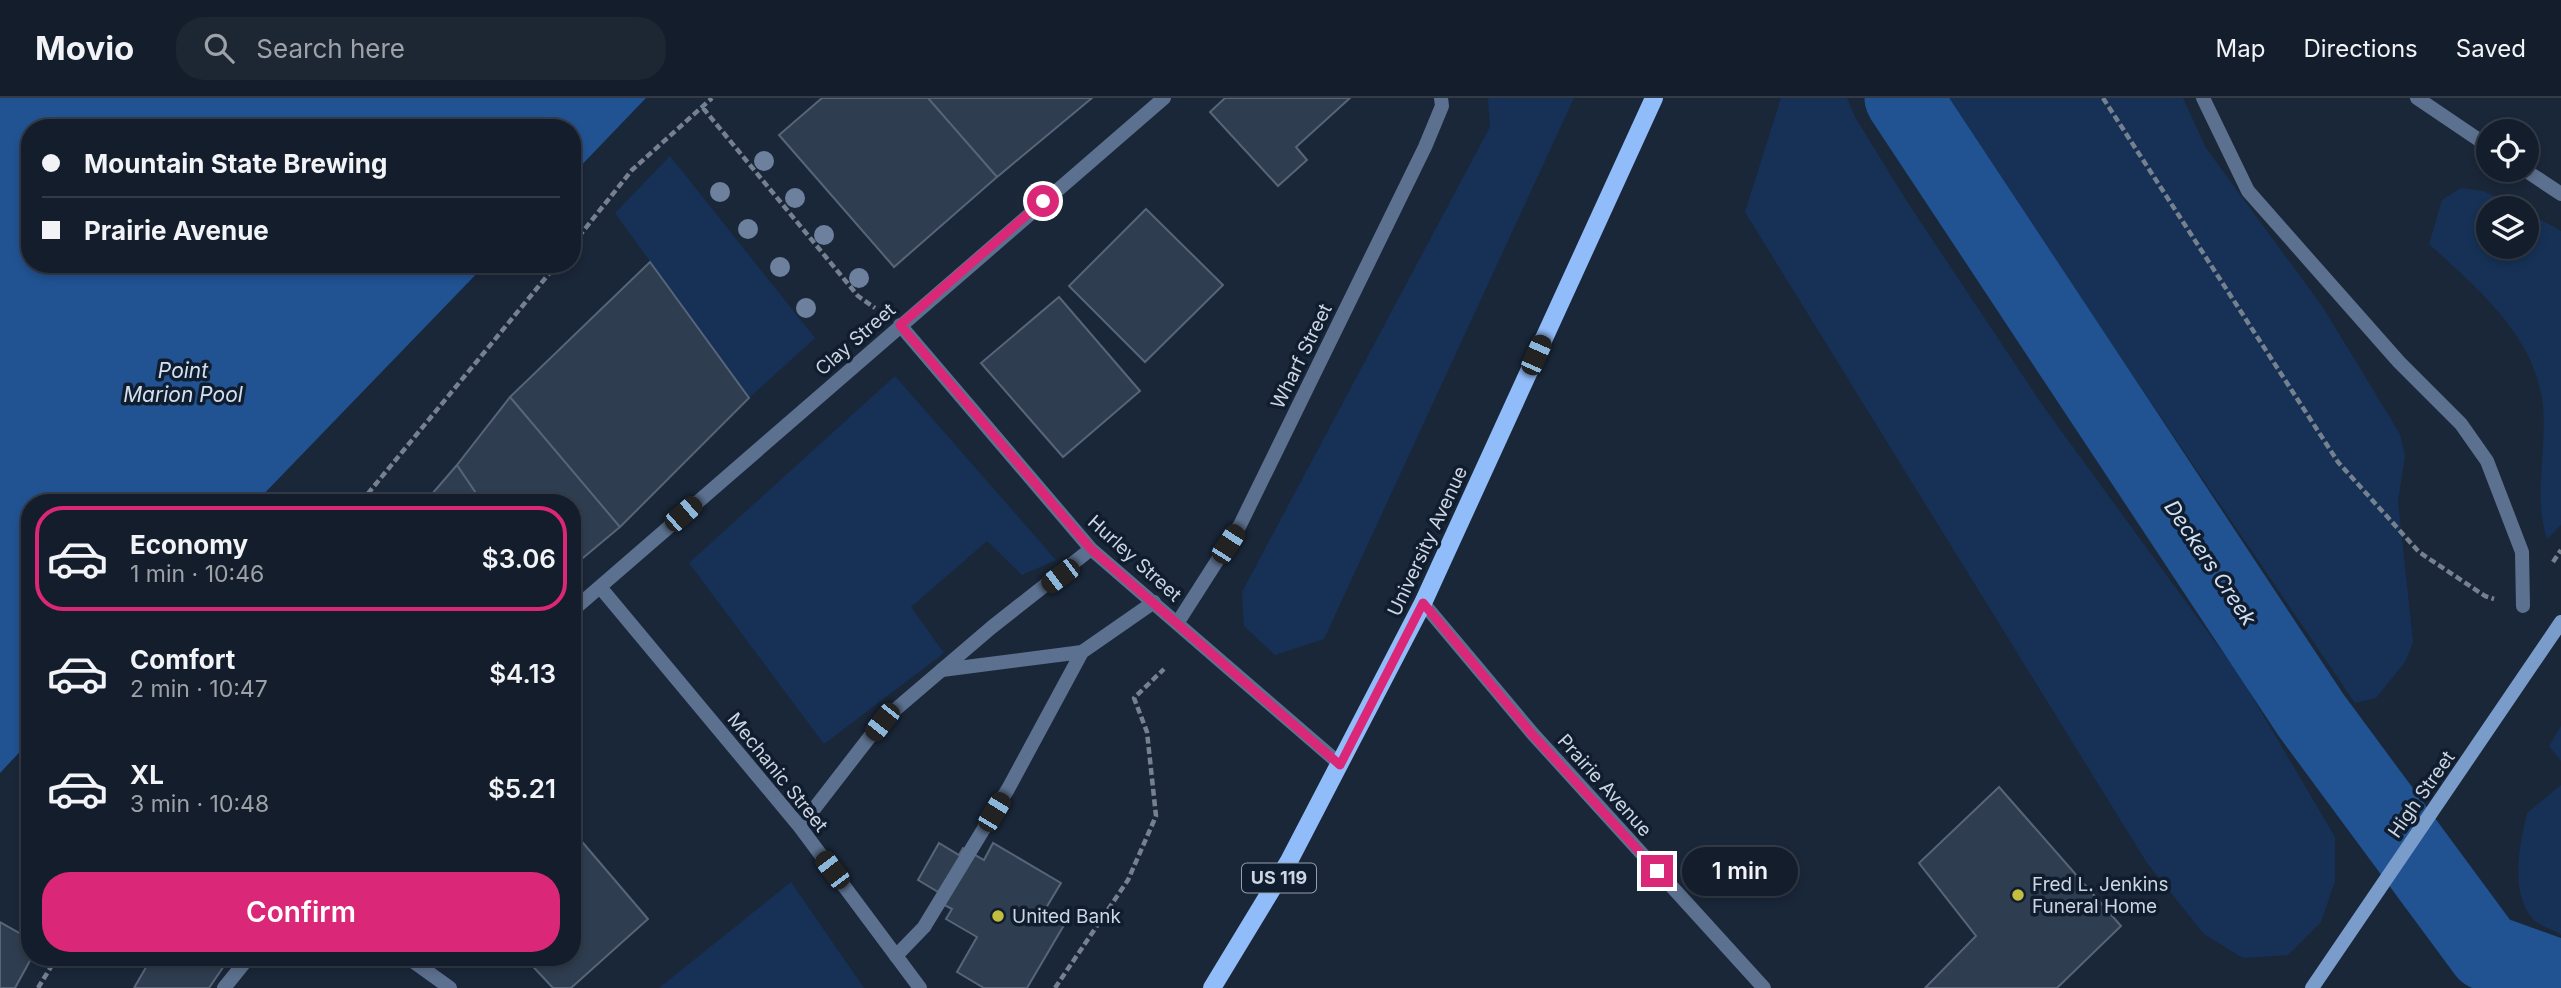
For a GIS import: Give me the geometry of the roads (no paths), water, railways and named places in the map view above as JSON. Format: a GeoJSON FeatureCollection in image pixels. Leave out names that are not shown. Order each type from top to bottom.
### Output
{"type":"FeatureCollection","features":[{"type":"Feature","properties":{"kind":"main road","name":"University Avenue"},"geometry":{"type":"LineString","coordinates":[[1212,988],[1289,861],[1423,603],[1652,103]]}},
{"type":"Feature","properties":{"kind":"street","name":"Clay Street"},"geometry":{"type":"LineString","coordinates":[[581,603],[1164,98]]}},
{"type":"Feature","properties":{"kind":"street","name":"Wharf Street"},"geometry":{"type":"LineString","coordinates":[[1178,622],[1240,525],[1425,147],[1442,106],[1441,98]]}},
{"type":"Feature","properties":{"kind":"street"},"geometry":{"type":"LineString","coordinates":[[2203,98],[2248,191],[2399,362],[2461,424],[2487,461],[2522,552],[2523,606]]}},
{"type":"Feature","properties":{"kind":"street"},"geometry":{"type":"LineString","coordinates":[[2417,98],[2476,138]]}},
{"type":"Feature","properties":{"kind":"street"},"geometry":{"type":"LineString","coordinates":[[2539,179],[2561,194]]}},
{"type":"Feature","properties":{"kind":"street","name":"Hurley Street"},"geometry":{"type":"LineString","coordinates":[[900,325],[1091,549],[1340,765]]}},
{"type":"Feature","properties":{"kind":"street"},"geometry":{"type":"LineString","coordinates":[[800,827],[882,722],[1091,549]]}},
{"type":"Feature","properties":{"kind":"street","name":"Mechanic Street"},"geometry":{"type":"LineString","coordinates":[[600,587],[800,827],[920,988]]}},
{"type":"Feature","properties":{"kind":"street"},"geometry":{"type":"LineString","coordinates":[[896,956],[924,926],[938,904],[1008,789],[1082,652],[1154,602]]}},
{"type":"Feature","properties":{"kind":"street","name":"Prairie Avenue"},"geometry":{"type":"LineString","coordinates":[[1423,603],[1532,734],[1764,988]]}},
{"type":"Feature","properties":{"kind":"street","name":"High Street"},"geometry":{"type":"LineString","coordinates":[[2312,988],[2561,622]]}},
{"type":"Feature","properties":{"kind":"street"},"geometry":{"type":"LineString","coordinates":[[942,670],[1082,652]]}},
{"type":"Feature","properties":{"kind":"street"},"geometry":{"type":"LineString","coordinates":[[224,988],[242,966]]}},
{"type":"Feature","properties":{"kind":"street"},"geometry":{"type":"LineString","coordinates":[[419,966],[450,988]]}},
{"type":"Feature","properties":{"kind":"water","name":"Point Marion Pool"},"geometry":{"type":"Polygon","coordinates":[[[0,98],[646,98],[581,166],[581,119],[21,119],[21,273],[477,273],[264,494],[21,494],[21,751],[0,773],[0,98]]]}},
{"type":"Feature","properties":{"kind":"waterway","name":"Deckers Creek"},"geometry":{"type":"LineString","coordinates":[[1903,98],[2311,715],[2486,952],[2561,979]]}},
{"type":"Feature","properties":{"kind":"place","name":"Fred L. Jenkins Funeral Home"},"geometry":{"type":"Point","coordinates":[2018,895]}},
{"type":"Feature","properties":{"kind":"place","name":"United Bank"},"geometry":{"type":"Point","coordinates":[998,916]}}]}
